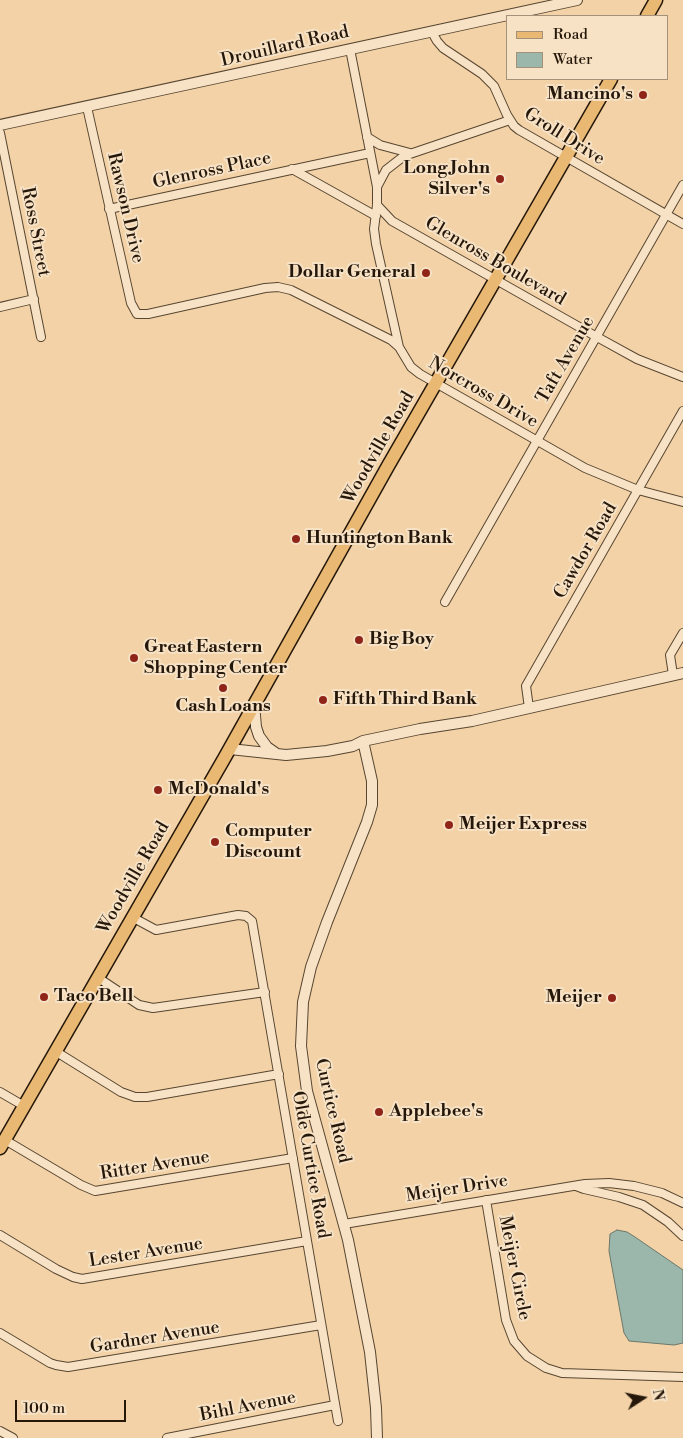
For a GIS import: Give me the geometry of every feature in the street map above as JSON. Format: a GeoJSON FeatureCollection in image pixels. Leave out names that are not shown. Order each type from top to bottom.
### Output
{"type":"FeatureCollection","features":[{"type":"Feature","properties":{"kind":"main road"},"geometry":{"type":"LineString","coordinates":[[648,15],[656,0]]}},
{"type":"Feature","properties":{"kind":"main road","name":"Woodville Road"},"geometry":{"type":"LineString","coordinates":[[2,1144],[230,749],[306,611],[610,80]]}},
{"type":"Feature","properties":{"kind":"street","name":"Drouillard Road"},"geometry":{"type":"LineString","coordinates":[[509,15],[577,0]]}},
{"type":"Feature","properties":{"kind":"street","name":"Drouillard Road"},"geometry":{"type":"LineString","coordinates":[[0,126],[506,16]]}},
{"type":"Feature","properties":{"kind":"street","name":"Groll Drive"},"geometry":{"type":"LineString","coordinates":[[432,32],[442,48],[482,74],[494,86],[510,120],[519,130],[683,224]]}},
{"type":"Feature","properties":{"kind":"street"},"geometry":{"type":"LineString","coordinates":[[350,49],[377,187],[374,229],[376,244],[399,346]]}},
{"type":"Feature","properties":{"kind":"street","name":"Rawson Drive"},"geometry":{"type":"LineString","coordinates":[[87,107],[130,304],[137,314]]}},
{"type":"Feature","properties":{"kind":"street"},"geometry":{"type":"LineString","coordinates":[[377,187],[386,170],[412,153],[510,120]]}},
{"type":"Feature","properties":{"kind":"street","name":"Ross Street"},"geometry":{"type":"LineString","coordinates":[[0,133],[41,337]]}},
{"type":"Feature","properties":{"kind":"street"},"geometry":{"type":"LineString","coordinates":[[367,137],[380,145],[412,153]]}},
{"type":"Feature","properties":{"kind":"street","name":"Glenross Place"},"geometry":{"type":"LineString","coordinates":[[109,208],[370,153]]}},
{"type":"Feature","properties":{"kind":"street","name":"Glenross Place"},"geometry":{"type":"LineString","coordinates":[[292,169],[376,216]]}},
{"type":"Feature","properties":{"kind":"street","name":"Taft Avenue"},"geometry":{"type":"LineString","coordinates":[[445,602],[683,185]]}},
{"type":"Feature","properties":{"kind":"street","name":"Glenross Boulevard"},"geometry":{"type":"LineString","coordinates":[[377,205],[392,221],[597,337],[637,359],[683,377]]}},
{"type":"Feature","properties":{"kind":"street","name":"Norcross Drive"},"geometry":{"type":"LineString","coordinates":[[137,314],[148,314],[265,288],[291,290],[396,342],[411,367],[437,384],[585,468],[638,490],[683,502]]}},
{"type":"Feature","properties":{"kind":"street"},"geometry":{"type":"LineString","coordinates":[[0,307],[34,299]]}},
{"type":"Feature","properties":{"kind":"street","name":"Cawdor Road"},"geometry":{"type":"LineString","coordinates":[[529,708],[526,686],[683,411]]}},
{"type":"Feature","properties":{"kind":"street"},"geometry":{"type":"LineString","coordinates":[[230,749],[280,755],[327,751],[353,746],[363,741],[489,717],[678,674],[670,655],[683,633]]}},
{"type":"Feature","properties":{"kind":"street"},"geometry":{"type":"LineString","coordinates":[[254,704],[256,727],[259,736],[267,747],[280,755]]}},
{"type":"Feature","properties":{"kind":"street","name":"Curtice Road"},"geometry":{"type":"LineString","coordinates":[[363,741],[372,781],[372,805],[316,952],[306,988],[301,1029],[302,1056],[307,1091],[344,1224],[370,1352],[377,1438]]}},
{"type":"Feature","properties":{"kind":"street","name":"Olde Curtice Road"},"geometry":{"type":"LineString","coordinates":[[132,917],[156,930],[241,915],[248,917],[253,924],[338,1421]]}},
{"type":"Feature","properties":{"kind":"street"},"geometry":{"type":"LineString","coordinates":[[97,978],[148,1008],[164,1008],[265,992]]}},
{"type":"Feature","properties":{"kind":"street"},"geometry":{"type":"LineString","coordinates":[[55,1051],[121,1092],[135,1097],[147,1097],[279,1074]]}},
{"type":"Feature","properties":{"kind":"street"},"geometry":{"type":"LineString","coordinates":[[0,1092],[24,1106]]}},
{"type":"Feature","properties":{"kind":"street","name":"Ritter Avenue"},"geometry":{"type":"LineString","coordinates":[[2,1144],[95,1191],[293,1158]]}},
{"type":"Feature","properties":{"kind":"street","name":"Meijer Drive"},"geometry":{"type":"LineString","coordinates":[[344,1224],[486,1200],[603,1183],[633,1186],[662,1193],[683,1202]]}},
{"type":"Feature","properties":{"kind":"street","name":"Meijer Drive"},"geometry":{"type":"LineString","coordinates":[[576,1186],[643,1205],[668,1222],[683,1236]]}},
{"type":"Feature","properties":{"kind":"street","name":"Meijer Circle"},"geometry":{"type":"LineString","coordinates":[[486,1200],[506,1320],[514,1340],[527,1356],[546,1368],[562,1373],[683,1377]]}},
{"type":"Feature","properties":{"kind":"street","name":"Lester Avenue"},"geometry":{"type":"LineString","coordinates":[[0,1235],[56,1269],[82,1279],[307,1241]]}},
{"type":"Feature","properties":{"kind":"street","name":"Gardner Avenue"},"geometry":{"type":"LineString","coordinates":[[0,1333],[50,1363],[68,1366],[322,1325]]}},
{"type":"Feature","properties":{"kind":"street","name":"Bihl Avenue"},"geometry":{"type":"LineString","coordinates":[[167,1438],[335,1405]]}},
{"type":"Feature","properties":{"kind":"street"},"geometry":{"type":"LineString","coordinates":[[0,1431],[13,1438]]}},
{"type":"Feature","properties":{"kind":"water"},"geometry":{"type":"Polygon","coordinates":[[[617,1230],[627,1232],[683,1270],[683,1343],[674,1345],[629,1341],[624,1333],[609,1251],[610,1234],[617,1230]]]}},
{"type":"Feature","properties":{"kind":"place","name":"Mancino's"},"geometry":{"type":"Point","coordinates":[643,95]}},
{"type":"Feature","properties":{"kind":"place","name":"Long John Silver's"},"geometry":{"type":"Point","coordinates":[500,179]}},
{"type":"Feature","properties":{"kind":"place","name":"Dollar General"},"geometry":{"type":"Point","coordinates":[426,273]}},
{"type":"Feature","properties":{"kind":"place","name":"Huntington Bank"},"geometry":{"type":"Point","coordinates":[296,539]}},
{"type":"Feature","properties":{"kind":"place","name":"Big Boy"},"geometry":{"type":"Point","coordinates":[359,640]}},
{"type":"Feature","properties":{"kind":"place","name":"Great Eastern Shopping Center"},"geometry":{"type":"Point","coordinates":[134,658]}},
{"type":"Feature","properties":{"kind":"place","name":"Cash Loans"},"geometry":{"type":"Point","coordinates":[223,688]}},
{"type":"Feature","properties":{"kind":"place","name":"Fifth Third Bank"},"geometry":{"type":"Point","coordinates":[323,700]}},
{"type":"Feature","properties":{"kind":"place","name":"McDonald's"},"geometry":{"type":"Point","coordinates":[158,790]}},
{"type":"Feature","properties":{"kind":"place","name":"Meijer Express"},"geometry":{"type":"Point","coordinates":[449,825]}},
{"type":"Feature","properties":{"kind":"place","name":"Computer Discount"},"geometry":{"type":"Point","coordinates":[215,842]}},
{"type":"Feature","properties":{"kind":"place","name":"Taco Bell"},"geometry":{"type":"Point","coordinates":[44,997]}},
{"type":"Feature","properties":{"kind":"place","name":"Meijer"},"geometry":{"type":"Point","coordinates":[612,998]}},
{"type":"Feature","properties":{"kind":"place","name":"Applebee's"},"geometry":{"type":"Point","coordinates":[379,1112]}}]}
